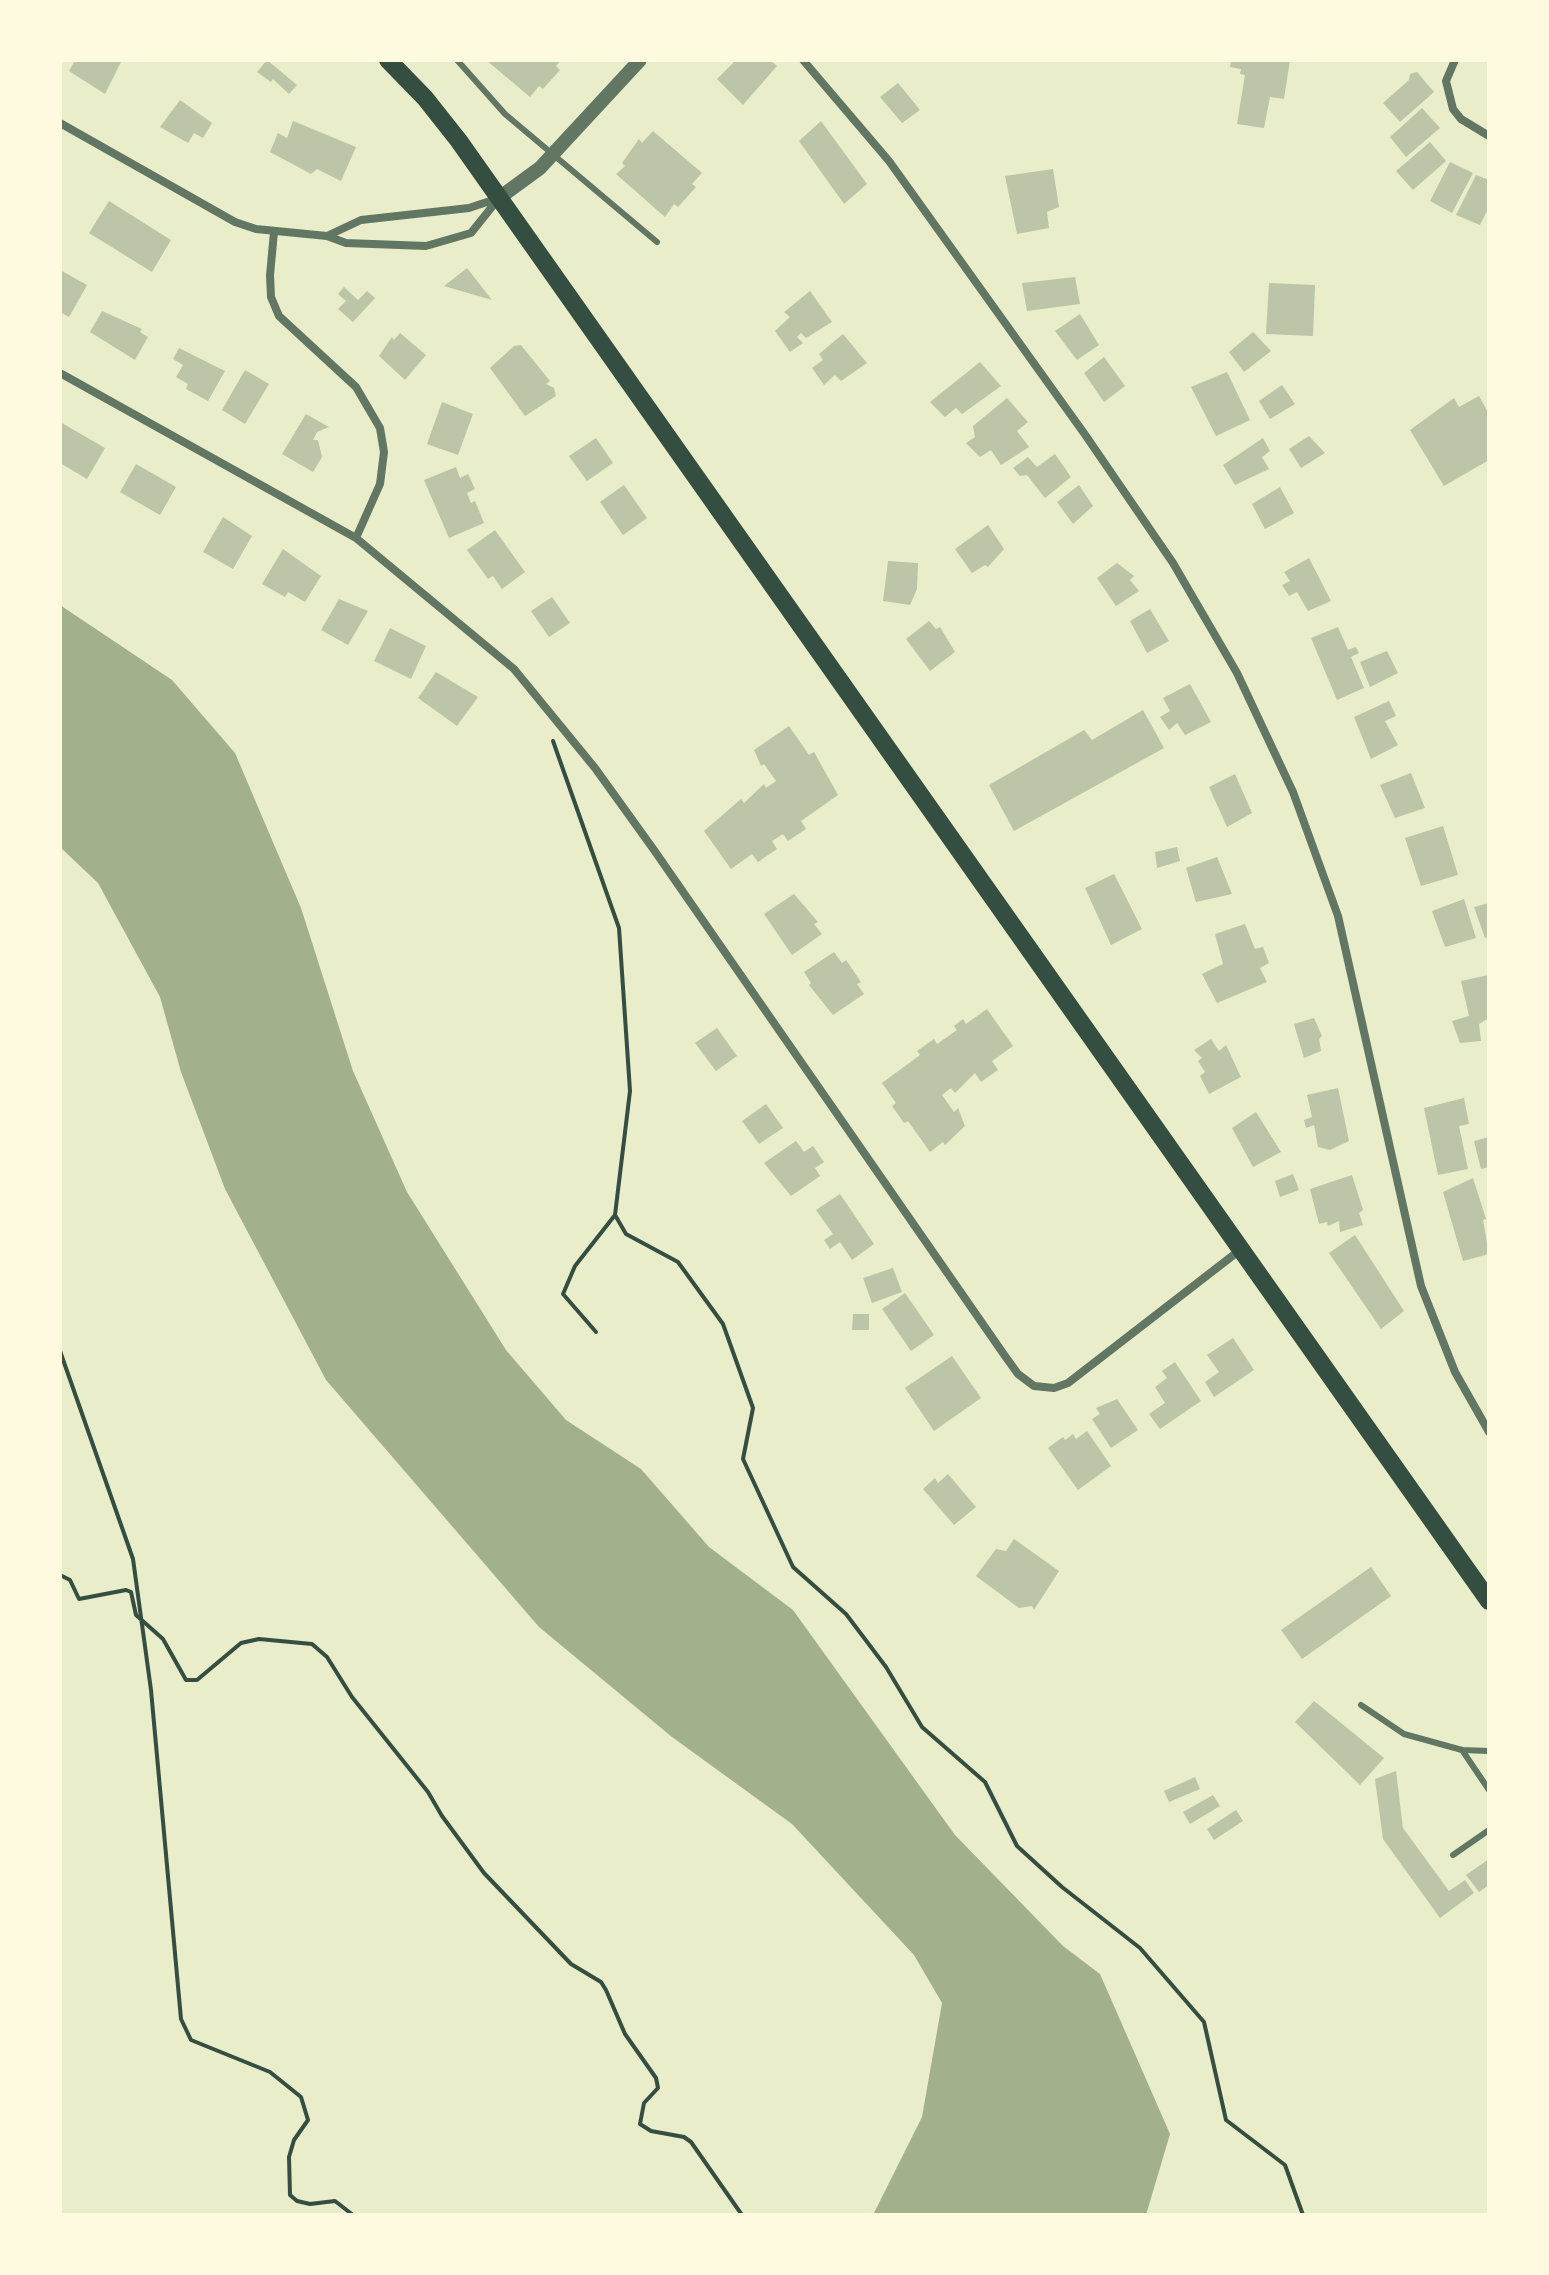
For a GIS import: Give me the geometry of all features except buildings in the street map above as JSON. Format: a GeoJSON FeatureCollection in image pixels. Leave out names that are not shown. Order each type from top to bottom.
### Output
{"type":"FeatureCollection","features":[{"type":"Feature","properties":{"kind":"main road"},"geometry":{"type":"LineString","coordinates":[[388,60],[425,98],[499,198],[1489,1601]]}},
{"type":"Feature","properties":{"kind":"street"},"geometry":{"type":"LineString","coordinates":[[803,60],[889,161],[1086,436],[1173,563],[1237,673],[1293,792],[1338,916],[1421,1286],[1455,1372],[1489,1432]]}},
{"type":"Feature","properties":{"kind":"street"},"geometry":{"type":"LineString","coordinates":[[1455,60],[1446,81],[1453,109],[1461,119],[1489,136]]}},
{"type":"Feature","properties":{"kind":"street"},"geometry":{"type":"LineString","coordinates":[[60,123],[235,222],[274,232],[327,236],[346,243],[426,246],[471,233],[499,198],[554,154],[637,61]]}},
{"type":"Feature","properties":{"kind":"street"},"geometry":{"type":"LineString","coordinates":[[327,236],[361,220],[469,208],[499,198]]}},
{"type":"Feature","properties":{"kind":"street"},"geometry":{"type":"LineString","coordinates":[[274,232],[271,297],[279,316],[356,387],[380,428],[384,452],[380,484],[356,538]]}},
{"type":"Feature","properties":{"kind":"street"},"geometry":{"type":"LineString","coordinates":[[60,373],[356,538],[514,669],[536,693],[654,850],[1018,1374],[1034,1386],[1044,1388],[1068,1383],[1241,1249]]}},
{"type":"Feature","properties":{"kind":"lane"},"geometry":{"type":"LineString","coordinates":[[457,60],[505,114],[657,242]]}},
{"type":"Feature","properties":{"kind":"lane"},"geometry":{"type":"LineString","coordinates":[[1361,1705],[1404,1734],[1462,1750],[1489,1751]]}},
{"type":"Feature","properties":{"kind":"lane"},"geometry":{"type":"LineString","coordinates":[[1462,1750],[1489,1790]]}},
{"type":"Feature","properties":{"kind":"lane"},"geometry":{"type":"LineString","coordinates":[[1453,1855],[1489,1830]]}},
{"type":"Feature","properties":{"kind":"path"},"geometry":{"type":"LineString","coordinates":[[551,737],[619,928],[630,1091],[615,1215],[575,1266],[563,1294],[596,1332]]}},
{"type":"Feature","properties":{"kind":"path"},"geometry":{"type":"LineString","coordinates":[[615,1215],[626,1234],[678,1262],[723,1324],[753,1408],[743,1459],[793,1567],[846,1614],[886,1667],[922,1727],[985,1782],[1017,1846],[1062,1887],[1140,1948],[1204,2022],[1226,2120],[1285,2165],[1303,2215]]}},
{"type":"Feature","properties":{"kind":"path"},"geometry":{"type":"LineString","coordinates":[[60,1351],[133,1559],[143,1625],[181,2019],[191,2040],[270,2072],[301,2097],[308,2120],[294,2140],[289,2157],[290,2195],[297,2201],[310,2204],[335,2201],[353,2215]]}},
{"type":"Feature","properties":{"kind":"path"},"geometry":{"type":"LineString","coordinates":[[60,1575],[70,1580],[79,1599],[126,1590],[131,1592],[136,1615],[143,1625],[163,1639],[186,1680],[197,1680],[241,1643],[259,1639],[312,1644],[327,1657],[352,1697],[428,1792],[484,1873],[571,1964],[601,1982],[625,2034],[656,2078],[658,2088],[644,2103],[640,2124],[651,2131],[684,2137],[691,2142],[742,2215]]}},
{"type":"Feature","properties":{"kind":"shaded area"},"geometry":{"type":"Polygon","coordinates":[[[60,605],[172,680],[235,753],[301,908],[353,1071],[407,1192],[506,1350],[566,1420],[641,1469],[709,1547],[793,1610],[955,1835],[1063,1946],[1100,1974],[1170,2134],[1146,2215],[873,2215],[922,2117],[942,2003],[914,1955],[792,1824],[672,1737],[539,1627],[326,1380],[225,1189],[181,1072],[160,997],[98,883],[60,847],[60,605]]]}}]}
